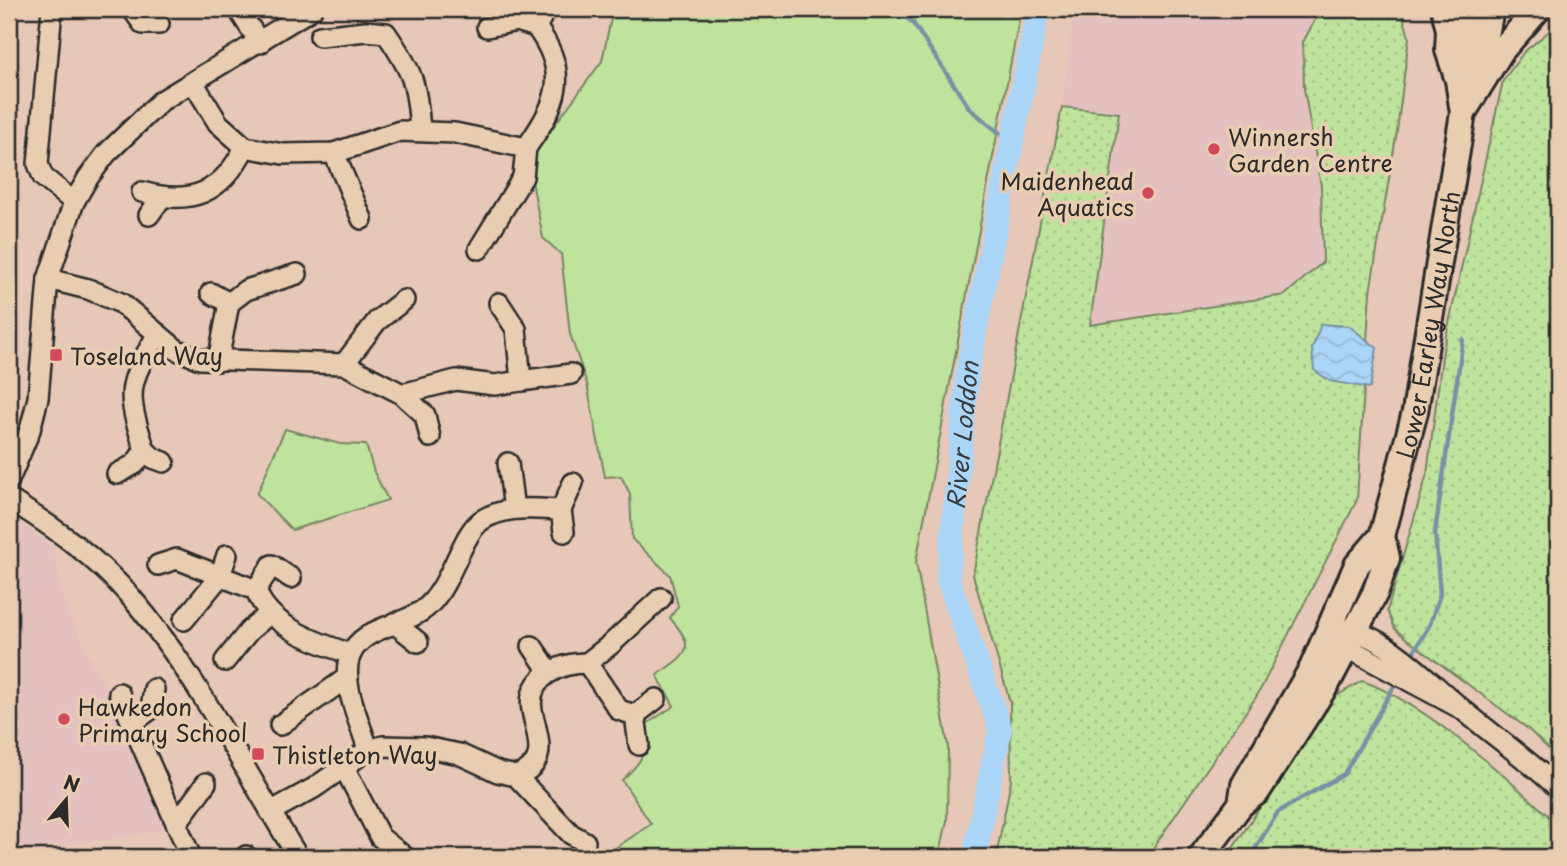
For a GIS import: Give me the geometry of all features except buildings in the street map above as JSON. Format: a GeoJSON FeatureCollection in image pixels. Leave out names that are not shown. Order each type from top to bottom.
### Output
{"type":"FeatureCollection","features":[{"type":"Feature","properties":{"kind":"main road","name":"Lower Earley Way North"},"geometry":{"type":"LineString","coordinates":[[1444,9],[1449,30],[1448,50],[1467,83]]}},
{"type":"Feature","properties":{"kind":"main road","name":"Lower Earley Way North"},"geometry":{"type":"LineString","coordinates":[[1344,635],[1357,565],[1382,536],[1415,412],[1463,113],[1467,83],[1469,9]]}},
{"type":"Feature","properties":{"kind":"main road","name":"Lower Earley Way North"},"geometry":{"type":"LineString","coordinates":[[1467,83],[1491,9]]}},
{"type":"Feature","properties":{"kind":"main road"},"geometry":{"type":"LineString","coordinates":[[1467,83],[1538,9]]}},
{"type":"Feature","properties":{"kind":"main road","name":"Lower Earley Way North"},"geometry":{"type":"LineString","coordinates":[[1201,857],[1241,804],[1244,785],[1292,704],[1375,593],[1387,558],[1382,536]]}},
{"type":"Feature","properties":{"kind":"street"},"geometry":{"type":"LineString","coordinates":[[52,9],[38,164],[43,177],[74,202]]}},
{"type":"Feature","properties":{"kind":"street"},"geometry":{"type":"LineString","coordinates":[[132,9],[142,24],[159,24]]}},
{"type":"Feature","properties":{"kind":"street"},"geometry":{"type":"LineString","coordinates":[[238,9],[260,43]]}},
{"type":"Feature","properties":{"kind":"street"},"geometry":{"type":"LineString","coordinates":[[9,480],[30,430],[38,398],[48,279],[74,202],[106,155],[161,101],[312,9]]}},
{"type":"Feature","properties":{"kind":"street"},"geometry":{"type":"LineString","coordinates":[[479,249],[523,177],[526,148],[550,111],[558,79],[541,19],[487,27]]}},
{"type":"Feature","properties":{"kind":"street"},"geometry":{"type":"LineString","coordinates":[[320,36],[390,26],[418,91],[420,131]]}},
{"type":"Feature","properties":{"kind":"street"},"geometry":{"type":"LineString","coordinates":[[192,82],[218,123],[246,147],[283,154],[334,153],[400,131],[420,131],[454,133],[526,148]]}},
{"type":"Feature","properties":{"kind":"street"},"geometry":{"type":"LineString","coordinates":[[142,192],[183,200],[219,183],[234,169],[246,147]]}},
{"type":"Feature","properties":{"kind":"street"},"geometry":{"type":"LineString","coordinates":[[334,153],[362,219]]}},
{"type":"Feature","properties":{"kind":"street"},"geometry":{"type":"LineString","coordinates":[[149,215],[162,198]]}},
{"type":"Feature","properties":{"kind":"street"},"geometry":{"type":"LineString","coordinates":[[218,361],[229,303],[246,290],[297,274]]}},
{"type":"Feature","properties":{"kind":"street"},"geometry":{"type":"LineString","coordinates":[[48,279],[88,289],[121,303],[177,350],[218,361],[303,360],[344,364],[402,394],[425,415],[430,437]]}},
{"type":"Feature","properties":{"kind":"street"},"geometry":{"type":"LineString","coordinates":[[211,293],[229,303]]}},
{"type":"Feature","properties":{"kind":"street"},"geometry":{"type":"LineString","coordinates":[[499,303],[516,329],[521,381]]}},
{"type":"Feature","properties":{"kind":"street"},"geometry":{"type":"LineString","coordinates":[[344,364],[361,339],[400,310]]}},
{"type":"Feature","properties":{"kind":"street"},"geometry":{"type":"LineString","coordinates":[[158,334],[133,378],[130,402],[145,450],[153,458],[164,462]]}},
{"type":"Feature","properties":{"kind":"street"},"geometry":{"type":"LineString","coordinates":[[402,394],[456,380],[495,385],[571,374]]}},
{"type":"Feature","properties":{"kind":"street"},"geometry":{"type":"LineString","coordinates":[[117,474],[135,464],[145,450]]}},
{"type":"Feature","properties":{"kind":"street"},"geometry":{"type":"LineString","coordinates":[[508,463],[514,509]]}},
{"type":"Feature","properties":{"kind":"street"},"geometry":{"type":"LineString","coordinates":[[564,532],[561,510],[573,483]]}},
{"type":"Feature","properties":{"kind":"street"},"geometry":{"type":"LineString","coordinates":[[9,499],[71,540],[128,594],[175,655],[298,857]]}},
{"type":"Feature","properties":{"kind":"street"},"geometry":{"type":"LineString","coordinates":[[368,750],[348,677],[351,654],[371,634],[418,615],[431,603],[450,577],[470,534],[480,521],[514,509],[561,510]]}},
{"type":"Feature","properties":{"kind":"street"},"geometry":{"type":"LineString","coordinates":[[158,565],[176,550],[220,576],[256,590],[261,604],[269,614],[312,639],[351,654]]}},
{"type":"Feature","properties":{"kind":"street"},"geometry":{"type":"LineString","coordinates":[[184,620],[220,576],[227,555]]}},
{"type":"Feature","properties":{"kind":"street"},"geometry":{"type":"LineString","coordinates":[[256,590],[272,565],[292,578]]}},
{"type":"Feature","properties":{"kind":"street"},"geometry":{"type":"LineString","coordinates":[[1375,593],[1377,627],[1396,661]]}},
{"type":"Feature","properties":{"kind":"street"},"geometry":{"type":"LineString","coordinates":[[516,776],[530,769],[536,760],[540,735],[531,699],[539,680],[549,671],[570,663],[587,663],[636,623],[661,598]]}},
{"type":"Feature","properties":{"kind":"street"},"geometry":{"type":"LineString","coordinates":[[225,661],[249,631],[269,614]]}},
{"type":"Feature","properties":{"kind":"street"},"geometry":{"type":"LineString","coordinates":[[394,623],[418,642]]}},
{"type":"Feature","properties":{"kind":"street"},"geometry":{"type":"LineString","coordinates":[[1344,635],[1396,661],[1512,747],[1558,788]]}},
{"type":"Feature","properties":{"kind":"street"},"geometry":{"type":"LineString","coordinates":[[532,646],[549,671]]}},
{"type":"Feature","properties":{"kind":"street"},"geometry":{"type":"LineString","coordinates":[[587,663],[620,710],[635,715]]}},
{"type":"Feature","properties":{"kind":"street"},"geometry":{"type":"LineString","coordinates":[[280,725],[348,677]]}},
{"type":"Feature","properties":{"kind":"street"},"geometry":{"type":"LineString","coordinates":[[131,723],[151,709],[154,689]]}},
{"type":"Feature","properties":{"kind":"street"},"geometry":{"type":"LineString","coordinates":[[119,693],[191,857]]}},
{"type":"Feature","properties":{"kind":"street"},"geometry":{"type":"LineString","coordinates":[[635,715],[656,699]]}},
{"type":"Feature","properties":{"kind":"street"},"geometry":{"type":"LineString","coordinates":[[635,715],[639,745]]}},
{"type":"Feature","properties":{"kind":"street"},"geometry":{"type":"LineString","coordinates":[[270,812],[314,788],[368,750],[383,747],[444,750],[498,772],[516,776],[571,834],[586,842]]}},
{"type":"Feature","properties":{"kind":"street"},"geometry":{"type":"LineString","coordinates":[[344,767],[380,837],[405,857]]}},
{"type":"Feature","properties":{"kind":"street"},"geometry":{"type":"LineString","coordinates":[[177,823],[206,783]]}},
{"type":"Feature","properties":{"kind":"shaded area","name":"Winnersh Garden Centre"},"geometry":{"type":"Polygon","coordinates":[[[1074,9],[1321,9],[1303,42],[1304,89],[1321,186],[1323,262],[1285,295],[1090,325],[1119,114],[1062,107],[1074,9]]]}},
{"type":"Feature","properties":{"kind":"shaded area","name":"Hawkedon Primary School"},"geometry":{"type":"Polygon","coordinates":[[[9,517],[52,545],[67,610],[172,827],[119,838],[9,850],[9,517]]]}},
{"type":"Feature","properties":{"kind":"green space"},"geometry":{"type":"Polygon","coordinates":[[[613,9],[1021,9],[916,562],[948,746],[947,821],[939,857],[602,857],[651,824],[622,780],[642,756],[645,725],[674,706],[657,675],[682,656],[686,644],[670,618],[678,606],[670,575],[632,539],[630,494],[621,476],[605,477],[587,384],[570,334],[561,254],[543,238],[528,161],[602,61],[613,9]]]}},
{"type":"Feature","properties":{"kind":"green space"},"geometry":{"type":"Polygon","coordinates":[[[1321,9],[1401,9],[1409,37],[1397,131],[1370,292],[1357,500],[1258,694],[1147,857],[996,857],[1011,781],[1010,702],[973,575],[1062,107],[1119,113],[1090,325],[1285,295],[1323,262],[1321,186],[1304,89],[1303,42],[1321,9]]]}},
{"type":"Feature","properties":{"kind":"green space"},"geometry":{"type":"Polygon","coordinates":[[[1558,24],[1558,758],[1528,729],[1395,629],[1387,611],[1427,474],[1443,350],[1503,81],[1524,52],[1558,24]]]}},
{"type":"Feature","properties":{"kind":"green space"},"geometry":{"type":"Polygon","coordinates":[[[285,429],[340,444],[366,445],[374,472],[388,500],[292,530],[257,494],[285,429]]]}},
{"type":"Feature","properties":{"kind":"green space"},"geometry":{"type":"Polygon","coordinates":[[[1362,681],[1412,706],[1465,744],[1516,787],[1558,825],[1558,857],[1227,857],[1333,698],[1362,681]]]}},
{"type":"Feature","properties":{"kind":"water"},"geometry":{"type":"Polygon","coordinates":[[[1321,324],[1349,326],[1377,348],[1370,388],[1330,381],[1314,370],[1312,349],[1321,324]]]}},
{"type":"Feature","properties":{"kind":"waterway"},"geometry":{"type":"LineString","coordinates":[[897,9],[913,23],[970,109],[1012,143]]}},
{"type":"Feature","properties":{"kind":"waterway","name":"River Loddon"},"geometry":{"type":"LineString","coordinates":[[974,857],[1000,729],[948,579],[968,368],[1038,9]]}},
{"type":"Feature","properties":{"kind":"waterway"},"geometry":{"type":"LineString","coordinates":[[1410,658],[1430,624],[1440,594],[1435,532],[1463,339]]}},
{"type":"Feature","properties":{"kind":"waterway"},"geometry":{"type":"LineString","coordinates":[[1250,857],[1278,812],[1344,774],[1397,681]]}},
{"type":"Feature","properties":{"kind":"place","name":"Winnersh Garden Centre"},"geometry":{"type":"Point","coordinates":[1214,149]}},
{"type":"Feature","properties":{"kind":"place","name":"Maidenhead Aquatics"},"geometry":{"type":"Point","coordinates":[1148,193]}},
{"type":"Feature","properties":{"kind":"place","name":"Toseland Way"},"geometry":{"type":"Point","coordinates":[56,355]}},
{"type":"Feature","properties":{"kind":"place","name":"Hawkedon Primary School"},"geometry":{"type":"Point","coordinates":[64,719]}},
{"type":"Feature","properties":{"kind":"place","name":"Thistleton Way"},"geometry":{"type":"Point","coordinates":[258,754]}}]}
